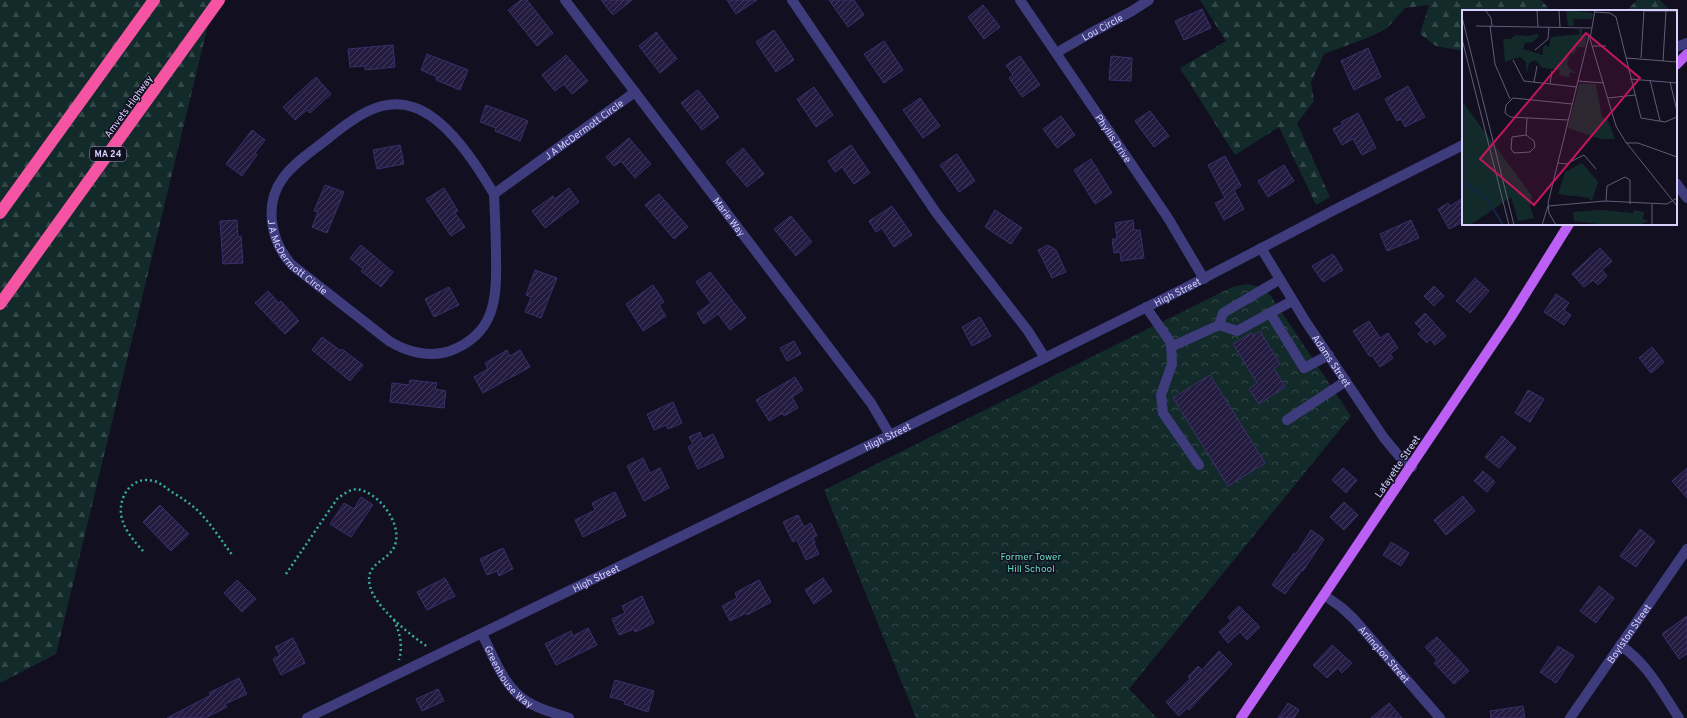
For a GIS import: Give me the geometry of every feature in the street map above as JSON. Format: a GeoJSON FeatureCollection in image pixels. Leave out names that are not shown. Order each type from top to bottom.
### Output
{"type":"FeatureCollection","features":[{"type":"Feature","properties":{"kind":"highway"},"geometry":{"type":"LineString","coordinates":[[0,213],[154,0]]}},
{"type":"Feature","properties":{"kind":"highway","name":"Amvets Highway"},"geometry":{"type":"LineString","coordinates":[[0,304],[219,0]]}},
{"type":"Feature","properties":{"kind":"main road"},"geometry":{"type":"LineString","coordinates":[[1677,64],[1687,54]]}},
{"type":"Feature","properties":{"kind":"main road","name":"Lafayette Street"},"geometry":{"type":"LineString","coordinates":[[1241,718],[1412,467],[1511,317],[1568,225]]}},
{"type":"Feature","properties":{"kind":"street","name":"Marie Way"},"geometry":{"type":"LineString","coordinates":[[565,0],[871,403],[890,435]]}},
{"type":"Feature","properties":{"kind":"street"},"geometry":{"type":"LineString","coordinates":[[792,0],[937,214],[1028,331],[1044,358]]}},
{"type":"Feature","properties":{"kind":"street","name":"Phyllis Drive"},"geometry":{"type":"LineString","coordinates":[[1020,0],[1168,218],[1204,278]]}},
{"type":"Feature","properties":{"kind":"street","name":"Lou Circle"},"geometry":{"type":"LineString","coordinates":[[1056,53],[1149,0]]}},
{"type":"Feature","properties":{"kind":"street"},"geometry":{"type":"LineString","coordinates":[[1677,47],[1687,43]]}},
{"type":"Feature","properties":{"kind":"street","name":"J A McDermott Circle"},"geometry":{"type":"LineString","coordinates":[[494,194],[635,92]]}},
{"type":"Feature","properties":{"kind":"street","name":"J A McDermott Circle"},"geometry":{"type":"LineString","coordinates":[[393,104],[412,106],[438,120],[482,175],[494,194],[497,284],[495,303],[487,322],[473,337],[456,348],[438,353],[418,353],[389,341],[292,265],[279,249],[273,228],[272,213],[274,198],[277,188],[286,174],[300,161],[356,117],[374,109],[393,104]]}},
{"type":"Feature","properties":{"kind":"street","name":"High Street"},"geometry":{"type":"LineString","coordinates":[[307,718],[890,435],[1146,308],[1462,147]]}},
{"type":"Feature","properties":{"kind":"street"},"geometry":{"type":"LineString","coordinates":[[1677,184],[1687,198]]}},
{"type":"Feature","properties":{"kind":"street","name":"Adams Street"},"geometry":{"type":"LineString","coordinates":[[1261,248],[1292,301],[1393,451],[1412,467]]}},
{"type":"Feature","properties":{"kind":"street"},"geometry":{"type":"LineString","coordinates":[[1219,325],[1223,313],[1279,280]]}},
{"type":"Feature","properties":{"kind":"street"},"geometry":{"type":"LineString","coordinates":[[1171,348],[1219,325],[1237,331],[1292,301]]}},
{"type":"Feature","properties":{"kind":"street"},"geometry":{"type":"LineString","coordinates":[[1146,308],[1171,343],[1172,364],[1161,395],[1163,413],[1199,465]]}},
{"type":"Feature","properties":{"kind":"street"},"geometry":{"type":"LineString","coordinates":[[1270,313],[1304,368],[1328,356]]}},
{"type":"Feature","properties":{"kind":"street"},"geometry":{"type":"LineString","coordinates":[[1287,420],[1346,382]]}},
{"type":"Feature","properties":{"kind":"street","name":"Boylston Street"},"geometry":{"type":"LineString","coordinates":[[1570,718],[1687,549]]}},
{"type":"Feature","properties":{"kind":"street","name":"Arlington Street"},"geometry":{"type":"LineString","coordinates":[[1324,595],[1340,606],[1354,619],[1440,718]]}},
{"type":"Feature","properties":{"kind":"street","name":"Greenhouse Way"},"geometry":{"type":"LineString","coordinates":[[482,634],[501,672],[512,689],[536,706],[569,718]]}},
{"type":"Feature","properties":{"kind":"street"},"geometry":{"type":"LineString","coordinates":[[1620,645],[1633,654],[1644,665],[1679,718]]}},
{"type":"Feature","properties":{"kind":"path"},"geometry":{"type":"LineString","coordinates":[[143,551],[133,540],[121,514],[124,496],[128,489],[133,484],[145,480],[160,483],[194,508],[233,556]]}},
{"type":"Feature","properties":{"kind":"path"},"geometry":{"type":"LineString","coordinates":[[286,574],[337,499],[348,491],[360,489],[371,494],[384,505],[394,527],[395,544],[388,554],[372,568],[369,578],[372,592],[393,618],[407,632],[439,654]]}},
{"type":"Feature","properties":{"kind":"path"},"geometry":{"type":"LineString","coordinates":[[393,618],[400,638],[401,649],[395,675]]}},
{"type":"Feature","properties":{"kind":"green space"},"geometry":{"type":"Polygon","coordinates":[[[0,0],[214,0],[56,654],[0,683],[0,0]]]}},
{"type":"Feature","properties":{"kind":"green space"},"geometry":{"type":"Polygon","coordinates":[[[1200,0],[1541,0],[1550,10],[1462,10],[1462,51],[1436,46],[1420,34],[1429,5],[1405,8],[1386,29],[1367,38],[1324,54],[1311,82],[1314,101],[1297,123],[1330,197],[1316,205],[1279,127],[1235,155],[1180,68],[1226,41],[1200,0]]]}},
{"type":"Feature","properties":{"kind":"green space"},"geometry":{"type":"Polygon","coordinates":[[[1637,0],[1660,0],[1669,10],[1627,10],[1637,0]]]}},
{"type":"Feature","properties":{"kind":"green space","name":"Former Tower Hill School"},"geometry":{"type":"Polygon","coordinates":[[[1247,284],[1260,287],[1271,296],[1351,416],[1129,689],[1157,718],[916,718],[824,490],[1232,287],[1247,284]]]}},
{"type":"Feature","properties":{"kind":"building"},"geometry":{"type":"Polygon","coordinates":[[[521,0],[527,0],[553,33],[537,46],[508,10],[521,0]]]}},
{"type":"Feature","properties":{"kind":"building"},"geometry":{"type":"Polygon","coordinates":[[[601,0],[632,0],[613,15],[601,0]]]}},
{"type":"Feature","properties":{"kind":"building"},"geometry":{"type":"Polygon","coordinates":[[[727,0],[757,0],[736,14],[727,0]]]}},
{"type":"Feature","properties":{"kind":"building"},"geometry":{"type":"Polygon","coordinates":[[[829,0],[854,0],[864,15],[848,27],[829,0]]]}},
{"type":"Feature","properties":{"kind":"building"},"geometry":{"type":"Polygon","coordinates":[[[983,5],[1000,27],[984,39],[968,17],[983,5]]]}},
{"type":"Feature","properties":{"kind":"building"},"geometry":{"type":"Polygon","coordinates":[[[1202,9],[1211,28],[1184,40],[1175,21],[1202,9]]]}},
{"type":"Feature","properties":{"kind":"building"},"geometry":{"type":"Polygon","coordinates":[[[774,30],[794,60],[776,72],[756,42],[774,30]]]}},
{"type":"Feature","properties":{"kind":"building"},"geometry":{"type":"Polygon","coordinates":[[[656,32],[677,59],[660,73],[639,46],[656,32]]]}},
{"type":"Feature","properties":{"kind":"building"},"geometry":{"type":"Polygon","coordinates":[[[884,41],[903,70],[884,83],[864,54],[884,41]]]}},
{"type":"Feature","properties":{"kind":"building"},"geometry":{"type":"Polygon","coordinates":[[[393,45],[395,67],[365,70],[365,66],[350,67],[348,49],[393,45]]]}},
{"type":"Feature","properties":{"kind":"building"},"geometry":{"type":"Polygon","coordinates":[[[1368,48],[1381,77],[1354,90],[1341,61],[1368,48]]]}},
{"type":"Feature","properties":{"kind":"building"},"geometry":{"type":"Polygon","coordinates":[[[427,54],[468,70],[460,90],[436,80],[437,77],[421,70],[427,54]]]}},
{"type":"Feature","properties":{"kind":"building"},"geometry":{"type":"Polygon","coordinates":[[[566,55],[588,81],[572,94],[564,84],[555,91],[542,75],[566,55]]]}},
{"type":"Feature","properties":{"kind":"building"},"geometry":{"type":"Polygon","coordinates":[[[1020,56],[1040,85],[1022,97],[1009,78],[1013,75],[1006,65],[1020,56]]]}},
{"type":"Feature","properties":{"kind":"building"},"geometry":{"type":"Polygon","coordinates":[[[1111,56],[1132,58],[1131,81],[1109,80],[1111,56]]]}},
{"type":"Feature","properties":{"kind":"building"},"geometry":{"type":"Polygon","coordinates":[[[316,77],[331,94],[310,113],[307,110],[295,120],[283,107],[316,77]]]}},
{"type":"Feature","properties":{"kind":"building"},"geometry":{"type":"Polygon","coordinates":[[[1408,86],[1425,117],[1405,127],[1401,119],[1397,121],[1385,99],[1408,86]]]}},
{"type":"Feature","properties":{"kind":"building"},"geometry":{"type":"Polygon","coordinates":[[[814,87],[833,115],[816,127],[797,99],[814,87]]]}},
{"type":"Feature","properties":{"kind":"building"},"geometry":{"type":"Polygon","coordinates":[[[698,90],[719,117],[702,130],[681,103],[698,90]]]}},
{"type":"Feature","properties":{"kind":"building"},"geometry":{"type":"Polygon","coordinates":[[[920,98],[940,126],[923,138],[903,110],[920,98]]]}},
{"type":"Feature","properties":{"kind":"building"},"geometry":{"type":"Polygon","coordinates":[[[486,105],[528,121],[520,141],[495,131],[496,128],[480,122],[486,105]]]}},
{"type":"Feature","properties":{"kind":"building"},"geometry":{"type":"Polygon","coordinates":[[[1150,111],[1169,136],[1154,147],[1135,121],[1150,111]]]}},
{"type":"Feature","properties":{"kind":"building"},"geometry":{"type":"Polygon","coordinates":[[[1358,113],[1376,148],[1362,155],[1353,139],[1342,145],[1333,129],[1343,124],[1341,122],[1358,113]]]}},
{"type":"Feature","properties":{"kind":"building"},"geometry":{"type":"Polygon","coordinates":[[[1061,116],[1075,135],[1057,148],[1043,129],[1061,116]]]}},
{"type":"Feature","properties":{"kind":"building"},"geometry":{"type":"Polygon","coordinates":[[[252,130],[265,140],[255,153],[257,155],[242,176],[226,164],[252,130]]]}},
{"type":"Feature","properties":{"kind":"building"},"geometry":{"type":"Polygon","coordinates":[[[629,138],[651,164],[635,178],[621,161],[614,166],[606,157],[629,138]]]}},
{"type":"Feature","properties":{"kind":"building"},"geometry":{"type":"Polygon","coordinates":[[[400,145],[404,164],[377,169],[373,150],[400,145]]]}},
{"type":"Feature","properties":{"kind":"building"},"geometry":{"type":"Polygon","coordinates":[[[851,145],[870,173],[854,184],[842,167],[835,172],[828,161],[851,145]]]}},
{"type":"Feature","properties":{"kind":"building"},"geometry":{"type":"Polygon","coordinates":[[[743,148],[764,174],[747,187],[726,162],[743,148]]]}},
{"type":"Feature","properties":{"kind":"building"},"geometry":{"type":"Polygon","coordinates":[[[957,154],[975,181],[959,192],[940,165],[957,154]]]}},
{"type":"Feature","properties":{"kind":"building"},"geometry":{"type":"Polygon","coordinates":[[[1225,156],[1241,186],[1234,190],[1244,209],[1224,220],[1215,203],[1225,198],[1208,165],[1225,156]]]}},
{"type":"Feature","properties":{"kind":"building"},"geometry":{"type":"Polygon","coordinates":[[[1091,159],[1112,193],[1095,204],[1074,170],[1091,159]]]}},
{"type":"Feature","properties":{"kind":"building"},"geometry":{"type":"Polygon","coordinates":[[[1284,165],[1294,181],[1268,197],[1258,181],[1284,165]]]}},
{"type":"Feature","properties":{"kind":"building"},"geometry":{"type":"Polygon","coordinates":[[[325,185],[344,192],[327,233],[312,227],[318,212],[314,211],[325,185]]]}},
{"type":"Feature","properties":{"kind":"building"},"geometry":{"type":"Polygon","coordinates":[[[444,188],[458,211],[455,213],[465,227],[451,236],[426,199],[444,188]]]}},
{"type":"Feature","properties":{"kind":"building"},"geometry":{"type":"Polygon","coordinates":[[[569,188],[579,202],[545,228],[532,211],[553,196],[555,199],[569,188]]]}},
{"type":"Feature","properties":{"kind":"building"},"geometry":{"type":"Polygon","coordinates":[[[659,194],[688,227],[674,239],[645,205],[659,194]]]}},
{"type":"Feature","properties":{"kind":"building"},"geometry":{"type":"Polygon","coordinates":[[[1462,199],[1462,222],[1449,229],[1438,209],[1448,203],[1450,206],[1462,199]]]}},
{"type":"Feature","properties":{"kind":"building"},"geometry":{"type":"Polygon","coordinates":[[[892,206],[912,235],[894,247],[882,228],[876,232],[869,221],[892,206]]]}},
{"type":"Feature","properties":{"kind":"building"},"geometry":{"type":"Polygon","coordinates":[[[995,210],[1022,228],[1011,244],[985,227],[995,210]]]}},
{"type":"Feature","properties":{"kind":"building"},"geometry":{"type":"Polygon","coordinates":[[[791,216],[812,242],[796,256],[774,229],[791,216]]]}},
{"type":"Feature","properties":{"kind":"building"},"geometry":{"type":"Polygon","coordinates":[[[237,220],[238,237],[241,236],[243,263],[223,264],[220,221],[237,220]]]}},
{"type":"Feature","properties":{"kind":"building"},"geometry":{"type":"Polygon","coordinates":[[[1133,220],[1134,230],[1140,230],[1144,258],[1121,261],[1120,252],[1114,253],[1112,239],[1117,239],[1115,223],[1133,220]]]}},
{"type":"Feature","properties":{"kind":"building"},"geometry":{"type":"Polygon","coordinates":[[[1411,220],[1419,238],[1387,251],[1380,234],[1411,220]]]}},
{"type":"Feature","properties":{"kind":"building"},"geometry":{"type":"Polygon","coordinates":[[[361,245],[393,272],[381,287],[361,271],[363,269],[350,258],[361,245]]]}},
{"type":"Feature","properties":{"kind":"building"},"geometry":{"type":"Polygon","coordinates":[[[1048,245],[1056,250],[1066,272],[1052,278],[1038,250],[1048,245]]]}},
{"type":"Feature","properties":{"kind":"building"},"geometry":{"type":"Polygon","coordinates":[[[1600,248],[1612,261],[1602,270],[1607,276],[1598,285],[1593,280],[1584,287],[1572,274],[1600,248]]]}},
{"type":"Feature","properties":{"kind":"building"},"geometry":{"type":"Polygon","coordinates":[[[1333,254],[1343,270],[1323,282],[1312,266],[1333,254]]]}},
{"type":"Feature","properties":{"kind":"building"},"geometry":{"type":"Polygon","coordinates":[[[535,270],[557,278],[541,318],[525,312],[531,297],[526,295],[535,270]]]}},
{"type":"Feature","properties":{"kind":"building"},"geometry":{"type":"Polygon","coordinates":[[[710,272],[746,318],[730,330],[718,314],[704,324],[697,313],[711,303],[696,282],[710,272]]]}},
{"type":"Feature","properties":{"kind":"building"},"geometry":{"type":"Polygon","coordinates":[[[1475,278],[1489,291],[1470,313],[1456,301],[1475,278]]]}},
{"type":"Feature","properties":{"kind":"building"},"geometry":{"type":"Polygon","coordinates":[[[653,285],[664,302],[659,305],[666,316],[643,331],[626,304],[653,285]]]}},
{"type":"Feature","properties":{"kind":"building"},"geometry":{"type":"Polygon","coordinates":[[[1434,286],[1444,296],[1434,306],[1424,296],[1434,286]]]}},
{"type":"Feature","properties":{"kind":"building"},"geometry":{"type":"Polygon","coordinates":[[[449,287],[459,305],[434,317],[425,299],[449,287]]]}},
{"type":"Feature","properties":{"kind":"building"},"geometry":{"type":"Polygon","coordinates":[[[268,291],[279,303],[281,301],[299,321],[285,334],[255,303],[268,291]]]}},
{"type":"Feature","properties":{"kind":"building"},"geometry":{"type":"Polygon","coordinates":[[[1556,294],[1569,303],[1564,310],[1571,315],[1564,325],[1544,312],[1556,294]]]}},
{"type":"Feature","properties":{"kind":"building"},"geometry":{"type":"Polygon","coordinates":[[[1425,313],[1446,336],[1435,345],[1430,339],[1427,343],[1418,334],[1422,330],[1415,323],[1425,313]]]}},
{"type":"Feature","properties":{"kind":"building"},"geometry":{"type":"Polygon","coordinates":[[[980,317],[991,336],[972,346],[962,327],[980,317]]]}},
{"type":"Feature","properties":{"kind":"building"},"geometry":{"type":"Polygon","coordinates":[[[1369,321],[1380,338],[1388,333],[1398,348],[1390,354],[1393,358],[1380,367],[1372,355],[1370,357],[1353,331],[1369,321]]]}},
{"type":"Feature","properties":{"kind":"building"},"geometry":{"type":"Polygon","coordinates":[[[1260,331],[1280,364],[1274,368],[1285,387],[1259,404],[1249,389],[1257,383],[1233,344],[1251,333],[1253,336],[1260,331]]]}},
{"type":"Feature","properties":{"kind":"building"},"geometry":{"type":"Polygon","coordinates":[[[322,337],[341,351],[342,349],[363,365],[350,381],[312,350],[322,337]]]}},
{"type":"Feature","properties":{"kind":"building"},"geometry":{"type":"Polygon","coordinates":[[[794,341],[801,354],[787,361],[780,348],[794,341]]]}},
{"type":"Feature","properties":{"kind":"building"},"geometry":{"type":"Polygon","coordinates":[[[1652,347],[1664,362],[1651,373],[1639,358],[1652,347]]]}},
{"type":"Feature","properties":{"kind":"building"},"geometry":{"type":"Polygon","coordinates":[[[507,350],[510,356],[520,350],[530,367],[483,393],[474,377],[488,369],[485,363],[507,350]]]}},
{"type":"Feature","properties":{"kind":"building"},"geometry":{"type":"Polygon","coordinates":[[[1210,375],[1265,463],[1228,486],[1173,398],[1210,375]]]}},
{"type":"Feature","properties":{"kind":"building"},"geometry":{"type":"Polygon","coordinates":[[[795,377],[803,390],[792,397],[798,408],[784,416],[783,413],[769,421],[756,400],[795,377]]]}},
{"type":"Feature","properties":{"kind":"building"},"geometry":{"type":"Polygon","coordinates":[[[410,380],[437,383],[435,389],[446,391],[444,408],[390,402],[392,383],[409,385],[410,380]]]}},
{"type":"Feature","properties":{"kind":"building"},"geometry":{"type":"Polygon","coordinates":[[[1528,390],[1544,399],[1530,422],[1515,413],[1528,390]]]}},
{"type":"Feature","properties":{"kind":"building"},"geometry":{"type":"Polygon","coordinates":[[[673,402],[682,423],[668,429],[666,425],[654,430],[647,414],[673,402]]]}},
{"type":"Feature","properties":{"kind":"building"},"geometry":{"type":"Polygon","coordinates":[[[700,432],[703,439],[713,434],[724,457],[698,469],[688,447],[693,444],[689,437],[700,432]]]}},
{"type":"Feature","properties":{"kind":"building"},"geometry":{"type":"Polygon","coordinates":[[[1502,436],[1516,448],[1499,468],[1485,457],[1502,436]]]}},
{"type":"Feature","properties":{"kind":"building"},"geometry":{"type":"Polygon","coordinates":[[[643,458],[650,473],[660,468],[669,488],[644,501],[627,466],[643,458]]]}},
{"type":"Feature","properties":{"kind":"building"},"geometry":{"type":"Polygon","coordinates":[[[1343,468],[1357,480],[1346,493],[1332,480],[1343,468]]]}},
{"type":"Feature","properties":{"kind":"building"},"geometry":{"type":"Polygon","coordinates":[[[1687,468],[1687,498],[1672,481],[1687,468]]]}},
{"type":"Feature","properties":{"kind":"building"},"geometry":{"type":"Polygon","coordinates":[[[1483,471],[1495,482],[1487,492],[1474,481],[1483,471]]]}},
{"type":"Feature","properties":{"kind":"building"},"geometry":{"type":"Polygon","coordinates":[[[615,492],[626,516],[583,537],[575,520],[595,510],[592,503],[615,492]]]}},
{"type":"Feature","properties":{"kind":"building"},"geometry":{"type":"Polygon","coordinates":[[[1463,496],[1475,511],[1446,535],[1434,520],[1463,496]]]}},
{"type":"Feature","properties":{"kind":"building"},"geometry":{"type":"Polygon","coordinates":[[[361,497],[373,505],[351,537],[330,524],[344,503],[354,509],[361,497]]]}},
{"type":"Feature","properties":{"kind":"building"},"geometry":{"type":"Polygon","coordinates":[[[1344,502],[1358,515],[1344,530],[1330,517],[1344,502]]]}},
{"type":"Feature","properties":{"kind":"building"},"geometry":{"type":"Polygon","coordinates":[[[160,505],[189,534],[171,551],[143,522],[160,505]]]}},
{"type":"Feature","properties":{"kind":"building"},"geometry":{"type":"Polygon","coordinates":[[[798,515],[804,527],[811,523],[817,536],[813,537],[819,554],[806,560],[797,540],[793,542],[783,522],[798,515]]]}},
{"type":"Feature","properties":{"kind":"building"},"geometry":{"type":"Polygon","coordinates":[[[1640,529],[1655,541],[1636,567],[1620,556],[1640,529]]]}},
{"type":"Feature","properties":{"kind":"building"},"geometry":{"type":"Polygon","coordinates":[[[1311,530],[1324,539],[1303,571],[1302,570],[1285,594],[1272,585],[1294,553],[1296,554],[1311,530]]]}},
{"type":"Feature","properties":{"kind":"building"},"geometry":{"type":"Polygon","coordinates":[[[1391,542],[1409,553],[1401,566],[1383,555],[1391,542]]]}},
{"type":"Feature","properties":{"kind":"building"},"geometry":{"type":"Polygon","coordinates":[[[503,548],[513,569],[499,576],[497,571],[487,575],[480,559],[503,548]]]}},
{"type":"Feature","properties":{"kind":"building"},"geometry":{"type":"Polygon","coordinates":[[[445,578],[455,596],[427,610],[417,592],[445,578]]]}},
{"type":"Feature","properties":{"kind":"building"},"geometry":{"type":"Polygon","coordinates":[[[823,578],[832,591],[814,604],[805,590],[823,578]]]}},
{"type":"Feature","properties":{"kind":"building"},"geometry":{"type":"Polygon","coordinates":[[[237,580],[256,599],[242,612],[224,593],[237,580]]]}},
{"type":"Feature","properties":{"kind":"building"},"geometry":{"type":"Polygon","coordinates":[[[759,580],[771,602],[747,615],[746,613],[730,621],[722,606],[737,598],[735,593],[759,580]]]}},
{"type":"Feature","properties":{"kind":"building"},"geometry":{"type":"Polygon","coordinates":[[[1599,586],[1614,598],[1596,623],[1580,611],[1599,586]]]}},
{"type":"Feature","properties":{"kind":"building"},"geometry":{"type":"Polygon","coordinates":[[[642,596],[654,623],[635,632],[634,629],[619,635],[612,619],[625,613],[622,606],[642,596]]]}},
{"type":"Feature","properties":{"kind":"building"},"geometry":{"type":"Polygon","coordinates":[[[1239,606],[1260,627],[1247,640],[1240,632],[1228,643],[1219,632],[1231,621],[1228,617],[1239,606]]]}},
{"type":"Feature","properties":{"kind":"building"},"geometry":{"type":"Polygon","coordinates":[[[1687,616],[1687,654],[1679,659],[1662,634],[1687,616]]]}},
{"type":"Feature","properties":{"kind":"building"},"geometry":{"type":"Polygon","coordinates":[[[588,628],[597,645],[556,665],[545,644],[571,631],[573,636],[588,628]]]}},
{"type":"Feature","properties":{"kind":"building"},"geometry":{"type":"Polygon","coordinates":[[[1437,637],[1469,671],[1454,684],[1434,663],[1437,660],[1425,647],[1437,637]]]}},
{"type":"Feature","properties":{"kind":"building"},"geometry":{"type":"Polygon","coordinates":[[[293,638],[305,663],[281,675],[273,659],[280,655],[275,647],[293,638]]]}},
{"type":"Feature","properties":{"kind":"building"},"geometry":{"type":"Polygon","coordinates":[[[1332,645],[1352,663],[1342,673],[1338,668],[1327,678],[1313,665],[1332,645]]]}},
{"type":"Feature","properties":{"kind":"building"},"geometry":{"type":"Polygon","coordinates":[[[1558,646],[1574,656],[1556,683],[1540,672],[1558,646]]]}},
{"type":"Feature","properties":{"kind":"building"},"geometry":{"type":"Polygon","coordinates":[[[1219,651],[1232,664],[1189,710],[1187,708],[1179,716],[1166,702],[1190,679],[1188,677],[1198,666],[1202,670],[1219,651]]]}},
{"type":"Feature","properties":{"kind":"building"},"geometry":{"type":"Polygon","coordinates":[[[239,678],[247,694],[225,704],[227,707],[205,718],[167,718],[211,695],[209,693],[239,678]]]}},
{"type":"Feature","properties":{"kind":"building"},"geometry":{"type":"Polygon","coordinates":[[[615,680],[654,691],[648,712],[624,704],[625,701],[610,697],[615,680]]]}},
{"type":"Feature","properties":{"kind":"building"},"geometry":{"type":"Polygon","coordinates":[[[438,689],[444,701],[422,711],[416,699],[438,689]]]}},
{"type":"Feature","properties":{"kind":"building"},"geometry":{"type":"Polygon","coordinates":[[[1288,703],[1299,710],[1294,718],[1278,718],[1288,703]]]}},
{"type":"Feature","properties":{"kind":"building"},"geometry":{"type":"Polygon","coordinates":[[[1389,703],[1402,718],[1371,718],[1389,703]]]}},
{"type":"Feature","properties":{"kind":"building"},"geometry":{"type":"Polygon","coordinates":[[[1523,706],[1525,718],[1491,718],[1490,711],[1523,706]]]}}]}
